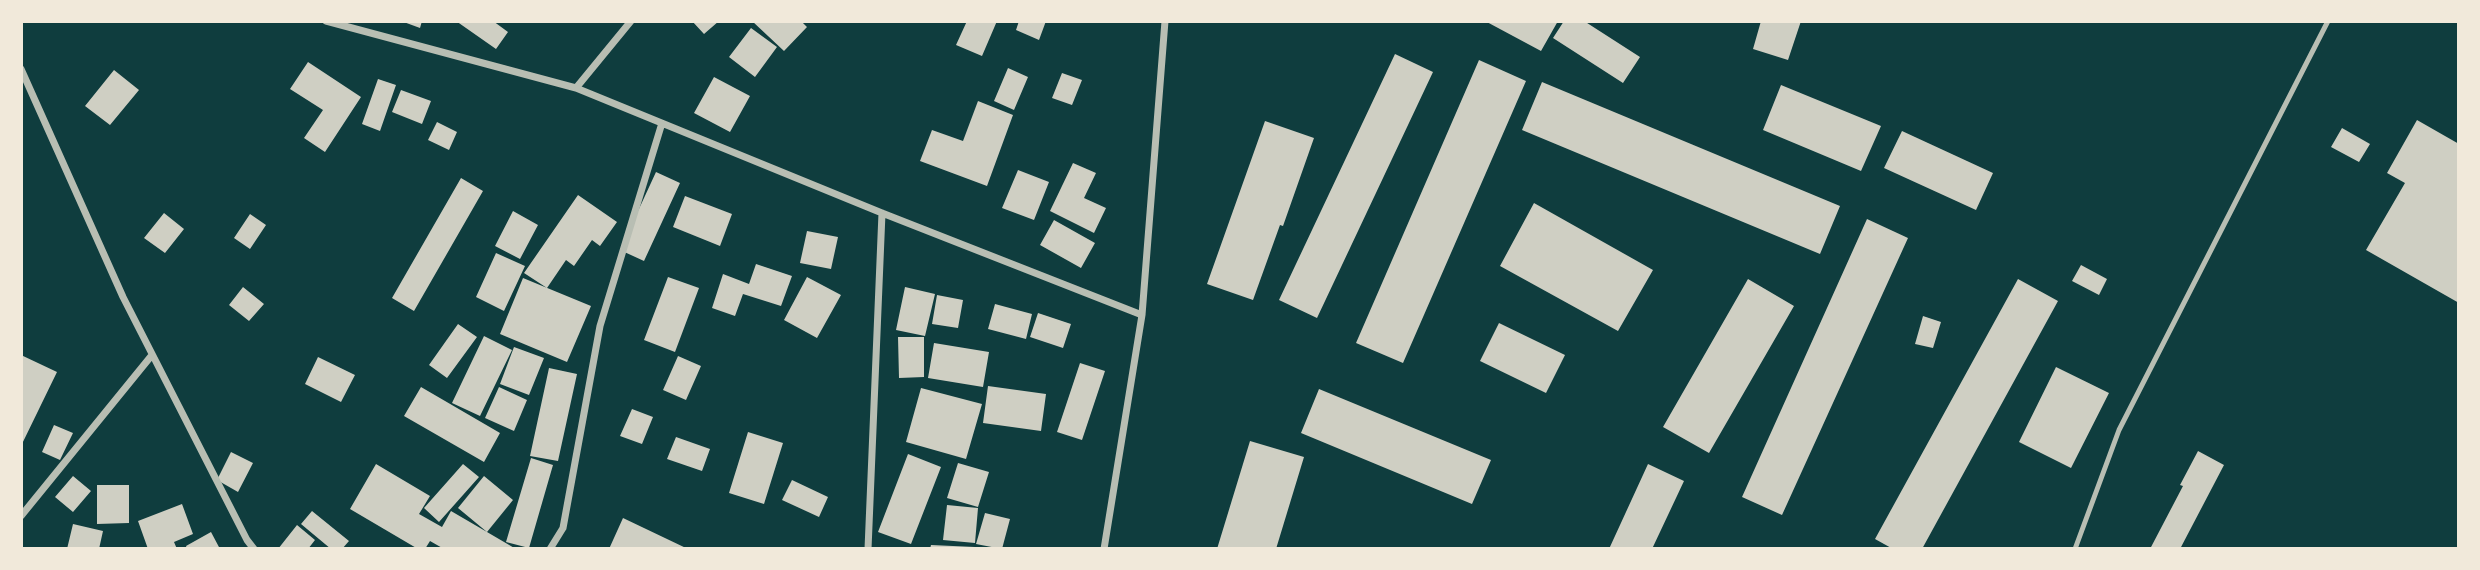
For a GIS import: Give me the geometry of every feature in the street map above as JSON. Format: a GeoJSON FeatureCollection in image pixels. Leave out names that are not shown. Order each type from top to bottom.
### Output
{"type":"FeatureCollection","features":[{"type":"Feature","properties":{"kind":"street"},"geometry":{"type":"LineString","coordinates":[[326,21],[576,88],[882,213],[1142,315]]}},
{"type":"Feature","properties":{"kind":"street"},"geometry":{"type":"LineString","coordinates":[[576,88],[631,21]]}},
{"type":"Feature","properties":{"kind":"street"},"geometry":{"type":"LineString","coordinates":[[1104,549],[1142,315],[1165,21]]}},
{"type":"Feature","properties":{"kind":"street"},"geometry":{"type":"LineString","coordinates":[[21,69],[123,297],[254,549]]}},
{"type":"Feature","properties":{"kind":"street"},"geometry":{"type":"LineString","coordinates":[[550,549],[563,528],[600,326],[662,123]]}},
{"type":"Feature","properties":{"kind":"street"},"geometry":{"type":"LineString","coordinates":[[868,549],[882,213]]}},
{"type":"Feature","properties":{"kind":"street"},"geometry":{"type":"LineString","coordinates":[[21,516],[152,355]]}},
{"type":"Feature","properties":{"kind":"lane"},"geometry":{"type":"LineString","coordinates":[[2075,549],[2119,430],[2328,21]]}},
{"type":"Feature","properties":{"kind":"building"},"geometry":{"type":"Polygon","coordinates":[[[401,21],[422,21],[420,28],[401,21]]]}},
{"type":"Feature","properties":{"kind":"building"},"geometry":{"type":"Polygon","coordinates":[[[456,21],[493,21],[508,32],[496,49],[456,21]]]}},
{"type":"Feature","properties":{"kind":"building"},"geometry":{"type":"Polygon","coordinates":[[[692,21],[719,21],[704,34],[692,21]]]}},
{"type":"Feature","properties":{"kind":"building"},"geometry":{"type":"Polygon","coordinates":[[[752,21],[801,21],[807,27],[784,51],[752,21]]]}},
{"type":"Feature","properties":{"kind":"building"},"geometry":{"type":"Polygon","coordinates":[[[967,21],[997,21],[982,56],[956,45],[967,21]]]}},
{"type":"Feature","properties":{"kind":"building"},"geometry":{"type":"Polygon","coordinates":[[[1019,21],[1046,21],[1039,40],[1016,30],[1019,21]]]}},
{"type":"Feature","properties":{"kind":"building"},"geometry":{"type":"Polygon","coordinates":[[[1485,21],[1558,21],[1541,51],[1485,21]]]}},
{"type":"Feature","properties":{"kind":"building"},"geometry":{"type":"Polygon","coordinates":[[[1564,21],[1584,21],[1640,57],[1623,83],[1553,38],[1564,21]]]}},
{"type":"Feature","properties":{"kind":"building"},"geometry":{"type":"Polygon","coordinates":[[[1761,21],[1801,21],[1788,60],[1753,49],[1761,21]]]}},
{"type":"Feature","properties":{"kind":"building"},"geometry":{"type":"Polygon","coordinates":[[[751,28],[777,47],[755,77],[729,57],[751,28]]]}},
{"type":"Feature","properties":{"kind":"building"},"geometry":{"type":"Polygon","coordinates":[[[1395,54],[1433,72],[1317,318],[1279,300],[1395,54]]]}},
{"type":"Feature","properties":{"kind":"building"},"geometry":{"type":"Polygon","coordinates":[[[1479,60],[1526,81],[1403,363],[1356,343],[1479,60]]]}},
{"type":"Feature","properties":{"kind":"building"},"geometry":{"type":"Polygon","coordinates":[[[308,62],[361,97],[325,152],[304,138],[323,110],[290,89],[308,62]]]}},
{"type":"Feature","properties":{"kind":"building"},"geometry":{"type":"Polygon","coordinates":[[[1008,68],[1028,77],[1014,110],[994,101],[1008,68]]]}},
{"type":"Feature","properties":{"kind":"building"},"geometry":{"type":"Polygon","coordinates":[[[114,70],[139,90],[110,125],[85,106],[114,70]]]}},
{"type":"Feature","properties":{"kind":"building"},"geometry":{"type":"Polygon","coordinates":[[[1062,73],[1082,80],[1072,105],[1052,98],[1062,73]]]}},
{"type":"Feature","properties":{"kind":"building"},"geometry":{"type":"Polygon","coordinates":[[[714,77],[750,96],[730,132],[694,113],[714,77]]]}},
{"type":"Feature","properties":{"kind":"building"},"geometry":{"type":"Polygon","coordinates":[[[378,79],[396,85],[380,131],[362,124],[378,79]]]}},
{"type":"Feature","properties":{"kind":"building"},"geometry":{"type":"Polygon","coordinates":[[[1542,82],[1840,206],[1820,254],[1522,130],[1542,82]]]}},
{"type":"Feature","properties":{"kind":"building"},"geometry":{"type":"Polygon","coordinates":[[[1781,85],[1881,126],[1861,171],[1763,130],[1781,85]]]}},
{"type":"Feature","properties":{"kind":"building"},"geometry":{"type":"Polygon","coordinates":[[[401,90],[431,101],[422,124],[392,112],[401,90]]]}},
{"type":"Feature","properties":{"kind":"building"},"geometry":{"type":"Polygon","coordinates":[[[978,101],[1013,115],[987,186],[920,161],[932,130],[963,141],[978,101]]]}},
{"type":"Feature","properties":{"kind":"building"},"geometry":{"type":"Polygon","coordinates":[[[2417,120],[2459,144],[2459,303],[2366,250],[2405,183],[2387,173],[2417,120]]]}},
{"type":"Feature","properties":{"kind":"building"},"geometry":{"type":"Polygon","coordinates":[[[1265,121],[1314,138],[1253,300],[1207,284],[1265,121]]]}},
{"type":"Feature","properties":{"kind":"building"},"geometry":{"type":"Polygon","coordinates":[[[437,122],[457,132],[449,150],[428,140],[437,122]]]}},
{"type":"Feature","properties":{"kind":"building"},"geometry":{"type":"Polygon","coordinates":[[[2342,128],[2370,144],[2359,162],[2331,147],[2342,128]]]}},
{"type":"Feature","properties":{"kind":"building"},"geometry":{"type":"Polygon","coordinates":[[[1902,131],[1993,173],[1976,210],[1884,168],[1902,131]]]}},
{"type":"Feature","properties":{"kind":"building"},"geometry":{"type":"Polygon","coordinates":[[[1073,163],[1096,173],[1084,198],[1106,208],[1094,233],[1050,211],[1073,163]]]}},
{"type":"Feature","properties":{"kind":"building"},"geometry":{"type":"Polygon","coordinates":[[[1018,170],[1049,182],[1034,220],[1002,208],[1018,170]]]}},
{"type":"Feature","properties":{"kind":"building"},"geometry":{"type":"Polygon","coordinates":[[[656,172],[680,183],[644,261],[620,250],[656,172]]]}},
{"type":"Feature","properties":{"kind":"building"},"geometry":{"type":"Polygon","coordinates":[[[461,178],[483,191],[414,311],[392,298],[461,178]]]}},
{"type":"Feature","properties":{"kind":"building"},"geometry":{"type":"Polygon","coordinates":[[[578,195],[617,222],[600,246],[592,240],[574,266],[566,260],[547,288],[524,273],[578,195]]]}},
{"type":"Feature","properties":{"kind":"building"},"geometry":{"type":"Polygon","coordinates":[[[685,196],[732,214],[720,246],[673,227],[685,196]]]}},
{"type":"Feature","properties":{"kind":"building"},"geometry":{"type":"Polygon","coordinates":[[[1534,203],[1653,270],[1618,331],[1500,266],[1534,203]]]}},
{"type":"Feature","properties":{"kind":"building"},"geometry":{"type":"Polygon","coordinates":[[[513,211],[538,225],[520,259],[495,246],[513,211]]]}},
{"type":"Feature","properties":{"kind":"building"},"geometry":{"type":"Polygon","coordinates":[[[164,213],[184,229],[165,253],[144,238],[164,213]]]}},
{"type":"Feature","properties":{"kind":"building"},"geometry":{"type":"Polygon","coordinates":[[[250,214],[266,225],[250,249],[234,238],[250,214]]]}},
{"type":"Feature","properties":{"kind":"building"},"geometry":{"type":"Polygon","coordinates":[[[1867,219],[1908,238],[1782,515],[1742,497],[1867,219]]]}},
{"type":"Feature","properties":{"kind":"building"},"geometry":{"type":"Polygon","coordinates":[[[1054,220],[1095,243],[1081,268],[1040,245],[1054,220]]]}},
{"type":"Feature","properties":{"kind":"building"},"geometry":{"type":"Polygon","coordinates":[[[807,231],[838,237],[831,269],[800,263],[807,231]]]}},
{"type":"Feature","properties":{"kind":"building"},"geometry":{"type":"Polygon","coordinates":[[[496,253],[525,266],[504,311],[476,297],[496,253]]]}},
{"type":"Feature","properties":{"kind":"building"},"geometry":{"type":"Polygon","coordinates":[[[756,264],[792,276],[781,306],[743,294],[735,316],[712,308],[723,274],[749,284],[756,264]]]}},
{"type":"Feature","properties":{"kind":"building"},"geometry":{"type":"Polygon","coordinates":[[[2081,265],[2107,279],[2099,295],[2072,281],[2081,265]]]}},
{"type":"Feature","properties":{"kind":"building"},"geometry":{"type":"Polygon","coordinates":[[[668,277],[699,288],[675,352],[644,340],[668,277]]]}},
{"type":"Feature","properties":{"kind":"building"},"geometry":{"type":"Polygon","coordinates":[[[807,277],[841,295],[817,338],[784,320],[807,277]]]}},
{"type":"Feature","properties":{"kind":"building"},"geometry":{"type":"Polygon","coordinates":[[[523,278],[591,306],[567,362],[500,334],[523,278]]]}},
{"type":"Feature","properties":{"kind":"building"},"geometry":{"type":"Polygon","coordinates":[[[1748,279],[1794,306],[1709,453],[1663,427],[1748,279]]]}},
{"type":"Feature","properties":{"kind":"building"},"geometry":{"type":"Polygon","coordinates":[[[2018,279],[2058,301],[1922,549],[1893,549],[1875,539],[2018,279]]]}},
{"type":"Feature","properties":{"kind":"building"},"geometry":{"type":"Polygon","coordinates":[[[243,287],[264,304],[249,321],[229,305],[243,287]]]}},
{"type":"Feature","properties":{"kind":"building"},"geometry":{"type":"Polygon","coordinates":[[[905,287],[935,294],[925,336],[896,330],[905,287]]]}},
{"type":"Feature","properties":{"kind":"building"},"geometry":{"type":"Polygon","coordinates":[[[937,295],[963,300],[958,328],[932,324],[937,295]]]}},
{"type":"Feature","properties":{"kind":"building"},"geometry":{"type":"Polygon","coordinates":[[[995,304],[1032,314],[1026,339],[988,329],[995,304]]]}},
{"type":"Feature","properties":{"kind":"building"},"geometry":{"type":"Polygon","coordinates":[[[1038,313],[1071,324],[1063,348],[1030,337],[1038,313]]]}},
{"type":"Feature","properties":{"kind":"building"},"geometry":{"type":"Polygon","coordinates":[[[1923,316],[1941,322],[1933,348],[1915,344],[1923,316]]]}},
{"type":"Feature","properties":{"kind":"building"},"geometry":{"type":"Polygon","coordinates":[[[1499,323],[1565,355],[1546,393],[1480,361],[1499,323]]]}},
{"type":"Feature","properties":{"kind":"building"},"geometry":{"type":"Polygon","coordinates":[[[458,324],[477,337],[447,378],[429,365],[458,324]]]}},
{"type":"Feature","properties":{"kind":"building"},"geometry":{"type":"Polygon","coordinates":[[[484,336],[512,350],[480,416],[452,403],[484,336]]]}},
{"type":"Feature","properties":{"kind":"building"},"geometry":{"type":"Polygon","coordinates":[[[898,337],[924,337],[924,377],[899,378],[898,337]]]}},
{"type":"Feature","properties":{"kind":"building"},"geometry":{"type":"Polygon","coordinates":[[[934,343],[989,352],[983,387],[928,378],[934,343]]]}},
{"type":"Feature","properties":{"kind":"building"},"geometry":{"type":"Polygon","coordinates":[[[514,347],[544,358],[529,395],[500,384],[514,347]]]}},
{"type":"Feature","properties":{"kind":"building"},"geometry":{"type":"Polygon","coordinates":[[[21,355],[57,372],[21,446],[21,355]]]}},
{"type":"Feature","properties":{"kind":"building"},"geometry":{"type":"Polygon","coordinates":[[[678,356],[701,366],[686,400],[663,390],[678,356]]]}},
{"type":"Feature","properties":{"kind":"building"},"geometry":{"type":"Polygon","coordinates":[[[318,357],[355,375],[341,402],[305,384],[318,357]]]}},
{"type":"Feature","properties":{"kind":"building"},"geometry":{"type":"Polygon","coordinates":[[[1080,363],[1105,371],[1082,440],[1057,432],[1080,363]]]}},
{"type":"Feature","properties":{"kind":"building"},"geometry":{"type":"Polygon","coordinates":[[[2056,367],[2109,393],[2071,468],[2019,442],[2056,367]]]}},
{"type":"Feature","properties":{"kind":"building"},"geometry":{"type":"Polygon","coordinates":[[[549,368],[577,374],[558,461],[530,456],[549,368]]]}},
{"type":"Feature","properties":{"kind":"building"},"geometry":{"type":"Polygon","coordinates":[[[988,386],[1046,394],[1041,431],[983,423],[988,386]]]}},
{"type":"Feature","properties":{"kind":"building"},"geometry":{"type":"Polygon","coordinates":[[[421,387],[500,433],[484,462],[404,416],[421,387]]]}},
{"type":"Feature","properties":{"kind":"building"},"geometry":{"type":"Polygon","coordinates":[[[499,387],[527,400],[514,431],[485,418],[499,387]]]}},
{"type":"Feature","properties":{"kind":"building"},"geometry":{"type":"Polygon","coordinates":[[[921,388],[982,404],[966,459],[906,442],[921,388]]]}},
{"type":"Feature","properties":{"kind":"building"},"geometry":{"type":"Polygon","coordinates":[[[1319,389],[1491,460],[1472,504],[1301,433],[1319,389]]]}},
{"type":"Feature","properties":{"kind":"building"},"geometry":{"type":"Polygon","coordinates":[[[632,409],[653,417],[642,444],[620,436],[632,409]]]}},
{"type":"Feature","properties":{"kind":"building"},"geometry":{"type":"Polygon","coordinates":[[[54,425],[73,433],[60,460],[42,452],[54,425]]]}},
{"type":"Feature","properties":{"kind":"building"},"geometry":{"type":"Polygon","coordinates":[[[748,432],[783,443],[764,504],[729,493],[748,432]]]}},
{"type":"Feature","properties":{"kind":"building"},"geometry":{"type":"Polygon","coordinates":[[[676,437],[710,449],[702,471],[667,459],[676,437]]]}},
{"type":"Feature","properties":{"kind":"building"},"geometry":{"type":"Polygon","coordinates":[[[1250,441],[1304,457],[1276,549],[1217,549],[1250,441]]]}},
{"type":"Feature","properties":{"kind":"building"},"geometry":{"type":"Polygon","coordinates":[[[2198,451],[2224,465],[2180,549],[2150,549],[2183,486],[2180,485],[2198,451]]]}},
{"type":"Feature","properties":{"kind":"building"},"geometry":{"type":"Polygon","coordinates":[[[231,452],[253,463],[238,492],[217,480],[231,452]]]}},
{"type":"Feature","properties":{"kind":"building"},"geometry":{"type":"Polygon","coordinates":[[[908,454],[941,467],[911,544],[878,532],[908,454]]]}},
{"type":"Feature","properties":{"kind":"building"},"geometry":{"type":"Polygon","coordinates":[[[531,458],[553,465],[529,548],[506,542],[531,458]]]}},
{"type":"Feature","properties":{"kind":"building"},"geometry":{"type":"Polygon","coordinates":[[[958,463],[989,472],[978,507],[947,498],[958,463]]]}},
{"type":"Feature","properties":{"kind":"building"},"geometry":{"type":"Polygon","coordinates":[[[376,464],[430,496],[419,514],[442,527],[451,511],[516,549],[444,549],[430,541],[425,549],[418,549],[350,509],[376,464]]]}},
{"type":"Feature","properties":{"kind":"building"},"geometry":{"type":"Polygon","coordinates":[[[463,464],[479,477],[439,522],[424,508],[463,464]]]}},
{"type":"Feature","properties":{"kind":"building"},"geometry":{"type":"Polygon","coordinates":[[[1648,464],[1684,481],[1652,549],[1609,549],[1648,464]]]}},
{"type":"Feature","properties":{"kind":"building"},"geometry":{"type":"Polygon","coordinates":[[[73,476],[91,491],[73,512],[55,497],[73,476]]]}},
{"type":"Feature","properties":{"kind":"building"},"geometry":{"type":"Polygon","coordinates":[[[484,476],[513,500],[487,532],[458,508],[484,476]]]}},
{"type":"Feature","properties":{"kind":"building"},"geometry":{"type":"Polygon","coordinates":[[[792,480],[828,497],[819,517],[782,500],[792,480]]]}},
{"type":"Feature","properties":{"kind":"building"},"geometry":{"type":"Polygon","coordinates":[[[97,485],[129,485],[129,523],[97,524],[97,485]]]}},
{"type":"Feature","properties":{"kind":"building"},"geometry":{"type":"Polygon","coordinates":[[[182,504],[193,534],[174,542],[177,549],[148,549],[138,521],[182,504]]]}},
{"type":"Feature","properties":{"kind":"building"},"geometry":{"type":"Polygon","coordinates":[[[947,505],[978,508],[975,543],[943,540],[947,505]]]}},
{"type":"Feature","properties":{"kind":"building"},"geometry":{"type":"Polygon","coordinates":[[[312,511],[349,541],[342,549],[331,549],[301,524],[312,511]]]}},
{"type":"Feature","properties":{"kind":"building"},"geometry":{"type":"Polygon","coordinates":[[[985,513],[1010,519],[1002,549],[976,544],[985,513]]]}},
{"type":"Feature","properties":{"kind":"building"},"geometry":{"type":"Polygon","coordinates":[[[623,518],[688,549],[609,549],[623,518]]]}},
{"type":"Feature","properties":{"kind":"building"},"geometry":{"type":"Polygon","coordinates":[[[73,524],[103,531],[99,549],[67,549],[73,524]]]}},
{"type":"Feature","properties":{"kind":"building"},"geometry":{"type":"Polygon","coordinates":[[[297,525],[315,540],[308,549],[278,549],[297,525]]]}},
{"type":"Feature","properties":{"kind":"building"},"geometry":{"type":"Polygon","coordinates":[[[211,532],[220,549],[187,549],[186,546],[211,532]]]}},
{"type":"Feature","properties":{"kind":"building"},"geometry":{"type":"Polygon","coordinates":[[[931,545],[975,547],[975,549],[930,549],[931,545]]]}}]}
